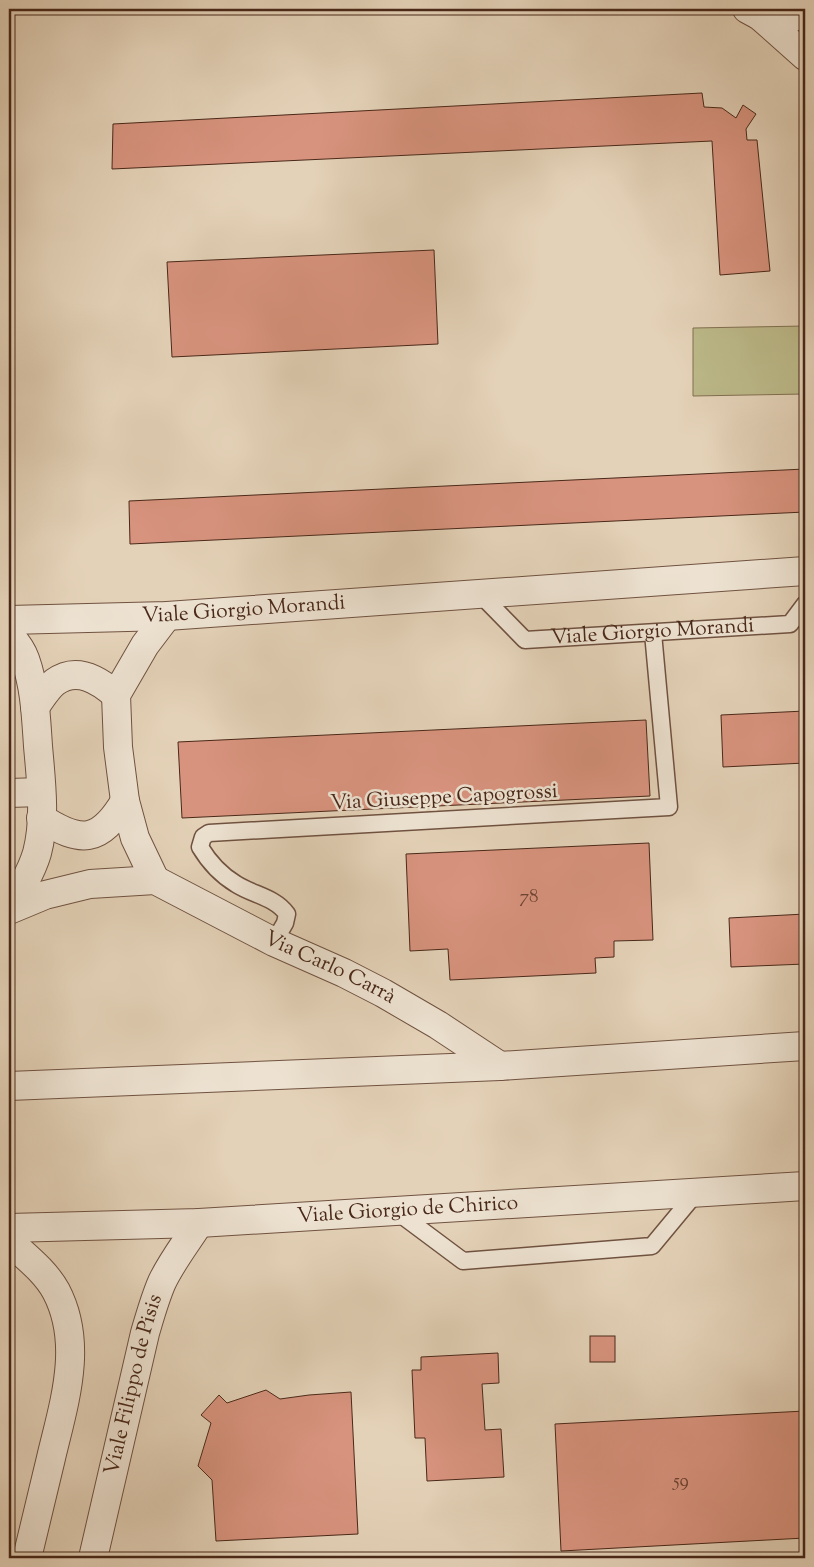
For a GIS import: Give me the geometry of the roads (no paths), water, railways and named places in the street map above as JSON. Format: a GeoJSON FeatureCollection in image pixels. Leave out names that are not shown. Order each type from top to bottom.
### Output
{"type":"FeatureCollection","features":[{"type":"Feature","properties":{"kind":"street"},"geometry":{"type":"LineString","coordinates":[[754,12],[782,21],[788,20],[804,9]]}},
{"type":"Feature","properties":{"kind":"street"},"geometry":{"type":"LineString","coordinates":[[754,12],[805,56]]}},
{"type":"Feature","properties":{"kind":"street","name":"Viale Giorgio Morandi"},"geometry":{"type":"LineString","coordinates":[[9,620],[167,616],[805,572]]}},
{"type":"Feature","properties":{"kind":"street"},"geometry":{"type":"LineString","coordinates":[[155,880],[135,838],[125,801],[118,747],[116,695],[145,645],[167,616]]}},
{"type":"Feature","properties":{"kind":"street","name":"Via Carlo Carrà"},"geometry":{"type":"LineString","coordinates":[[9,634],[25,658],[35,707],[41,792],[41,818],[34,863],[24,885],[9,909]]}},
{"type":"Feature","properties":{"kind":"street"},"geometry":{"type":"LineString","coordinates":[[35,707],[50,686],[66,676],[82,675],[90,677],[97,680],[116,695]]}},
{"type":"Feature","properties":{"kind":"street"},"geometry":{"type":"LineString","coordinates":[[9,793],[41,792]]}},
{"type":"Feature","properties":{"kind":"street"},"geometry":{"type":"LineString","coordinates":[[41,818],[63,832],[86,836],[104,828],[125,801]]}},
{"type":"Feature","properties":{"kind":"street","name":"Via Carlo Carrà"},"geometry":{"type":"LineString","coordinates":[[9,909],[76,886],[106,882],[155,880],[274,942],[344,973],[390,997],[438,1025],[500,1066]]}},
{"type":"Feature","properties":{"kind":"street"},"geometry":{"type":"LineString","coordinates":[[9,1086],[500,1066],[805,1046]]}},
{"type":"Feature","properties":{"kind":"street","name":"Viale Giorgio de Chirico"},"geometry":{"type":"LineString","coordinates":[[9,1228],[199,1223],[805,1186]]}},
{"type":"Feature","properties":{"kind":"street","name":"Viale Filippo de Pisis"},"geometry":{"type":"LineString","coordinates":[[93,1558],[145,1333],[153,1306],[170,1267],[199,1223]]}},
{"type":"Feature","properties":{"kind":"street"},"geometry":{"type":"LineString","coordinates":[[9,1241],[43,1274],[55,1290],[69,1327],[70,1349],[67,1386],[27,1558]]}},
{"type":"Feature","properties":{"kind":"lane","name":"Viale Giorgio Morandi"},"geometry":{"type":"LineString","coordinates":[[480,594],[525,640],[790,624],[805,604]]}},
{"type":"Feature","properties":{"kind":"lane","name":"Via Giuseppe Capogrossi"},"geometry":{"type":"LineString","coordinates":[[274,942],[286,923],[286,914],[281,905],[235,884],[209,862],[200,847],[202,837],[209,833],[668,807],[654,633]]}},
{"type":"Feature","properties":{"kind":"lane"},"geometry":{"type":"LineString","coordinates":[[396,1211],[462,1261],[652,1246],[696,1193]]}}]}
